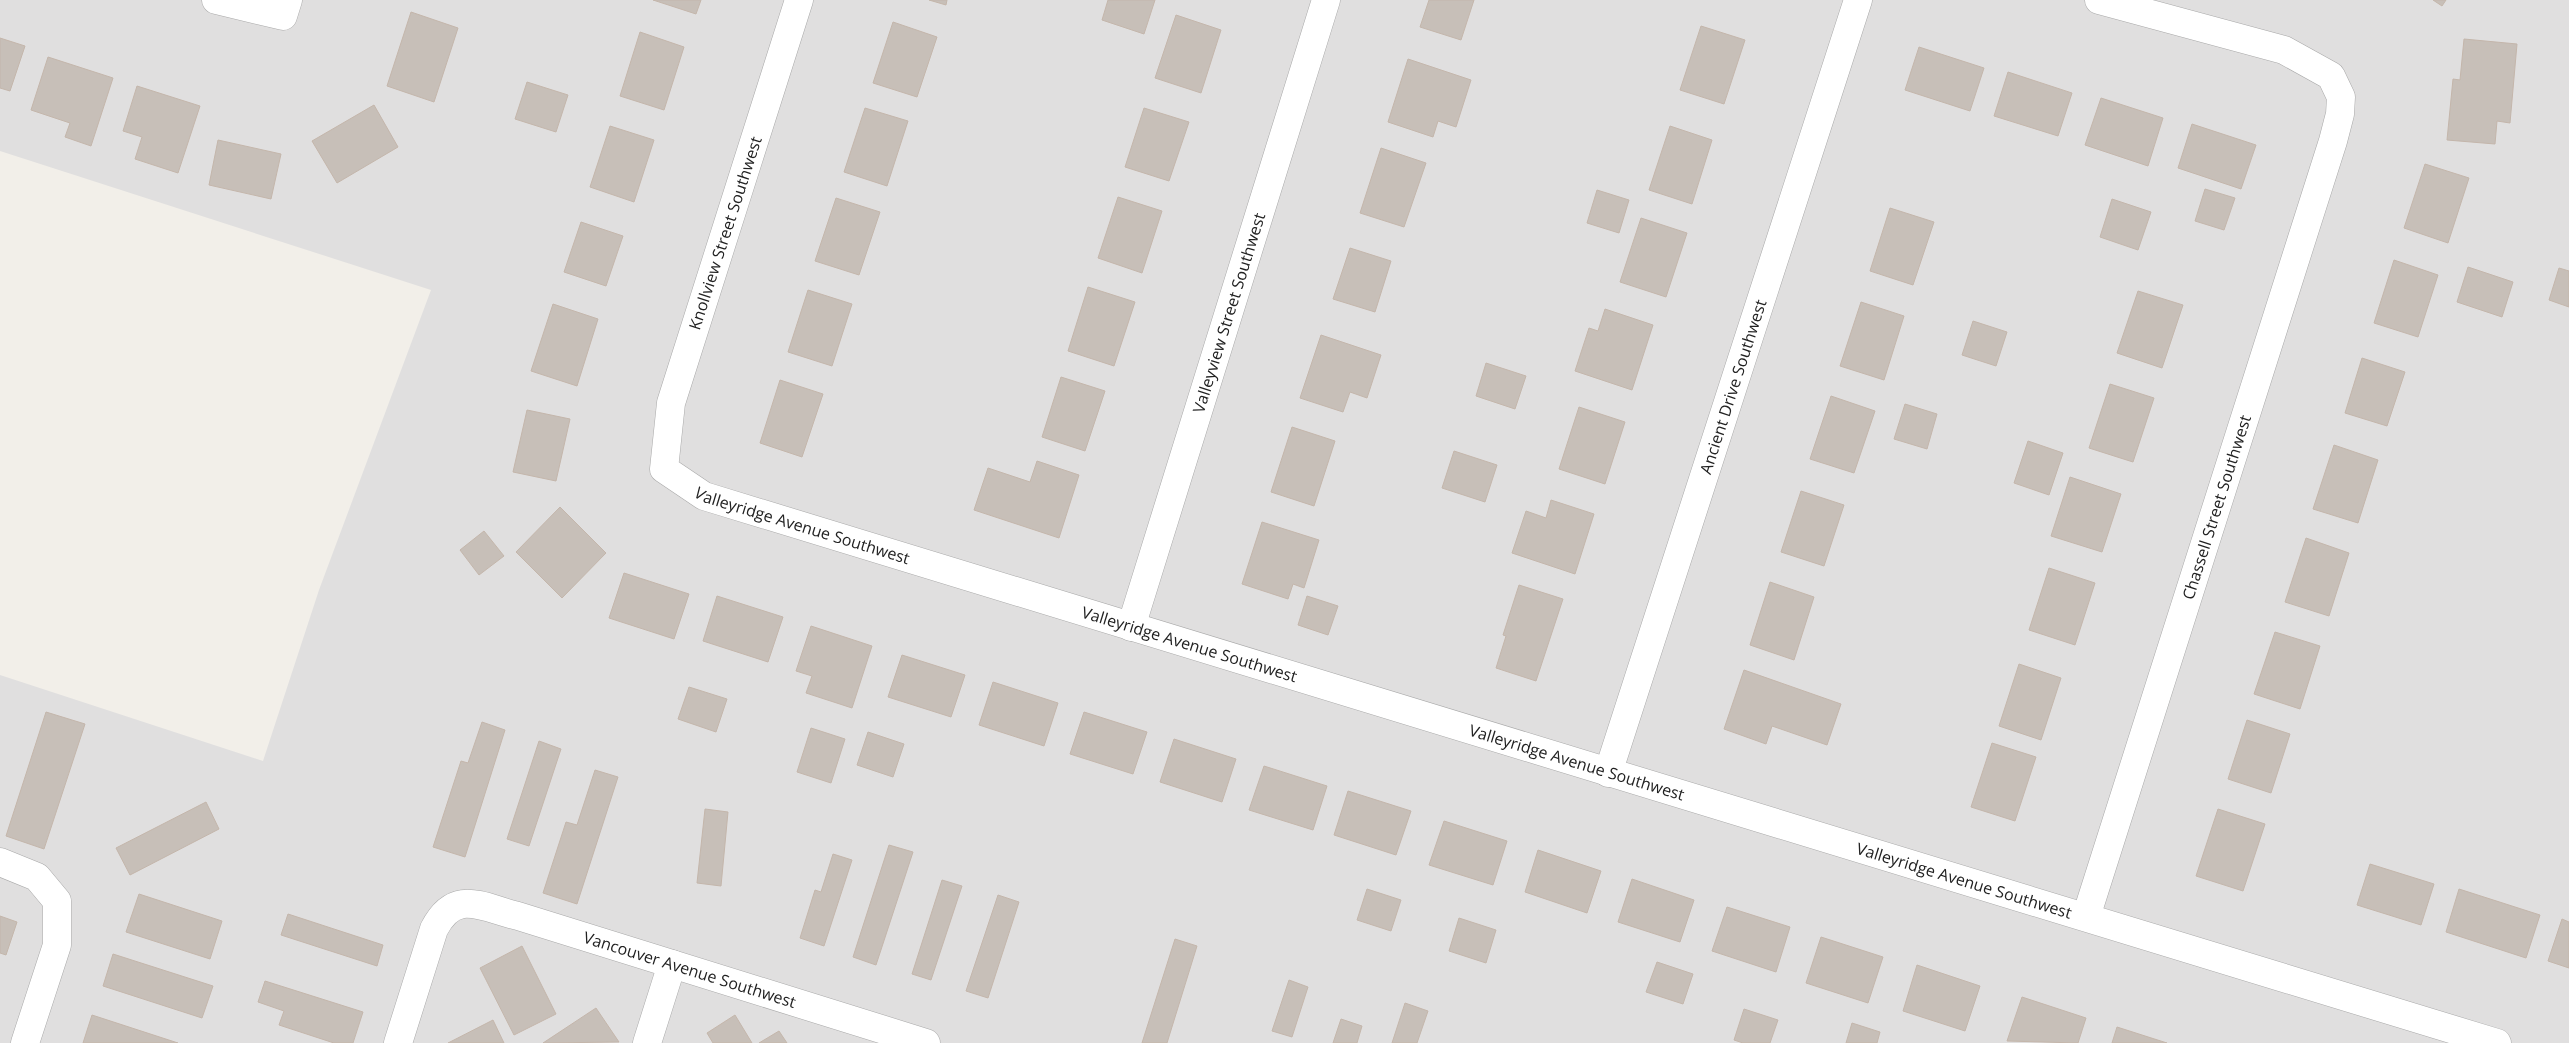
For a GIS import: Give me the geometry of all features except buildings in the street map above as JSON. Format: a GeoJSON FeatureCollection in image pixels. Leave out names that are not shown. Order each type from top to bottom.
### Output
{"type":"FeatureCollection","features":[{"type":"Feature","properties":{"kind":"street"},"geometry":{"type":"LineString","coordinates":[[216,0],[286,8]]}},
{"type":"Feature","properties":{"kind":"street","name":"Knollview Street Southwest"},"geometry":{"type":"LineString","coordinates":[[664,469],[671,403],[799,0]]}},
{"type":"Feature","properties":{"kind":"street","name":"Valleyview Street Southwest"},"geometry":{"type":"LineString","coordinates":[[1131,627],[1326,0]]}},
{"type":"Feature","properties":{"kind":"street","name":"Ancient Drive Southwest"},"geometry":{"type":"LineString","coordinates":[[1608,773],[1858,0]]}},
{"type":"Feature","properties":{"kind":"street","name":"Chassell Street Southwest"},"geometry":{"type":"LineString","coordinates":[[2086,917],[2333,141],[2340,114],[2341,96],[2331,76],[2284,50],[2099,0]]}},
{"type":"Feature","properties":{"kind":"street","name":"Valleyridge Avenue Southwest"},"geometry":{"type":"LineString","coordinates":[[664,469],[704,496],[2497,1043]]}},
{"type":"Feature","properties":{"kind":"street"},"geometry":{"type":"LineString","coordinates":[[0,862],[37,877],[57,901],[57,945],[25,1043]]}},
{"type":"Feature","properties":{"kind":"street","name":"Vancouver Avenue Southwest"},"geometry":{"type":"LineString","coordinates":[[398,1043],[434,929],[442,913],[464,902],[518,916],[912,1041]]}},
{"type":"Feature","properties":{"kind":"street"},"geometry":{"type":"LineString","coordinates":[[647,1043],[672,964]]}},
{"type":"Feature","properties":{"kind":"shaded area"},"geometry":{"type":"Polygon","coordinates":[[[0,0],[2569,0],[2569,1043],[0,1043],[0,675],[263,761],[319,590],[431,290],[0,151],[0,0]]]}}]}
